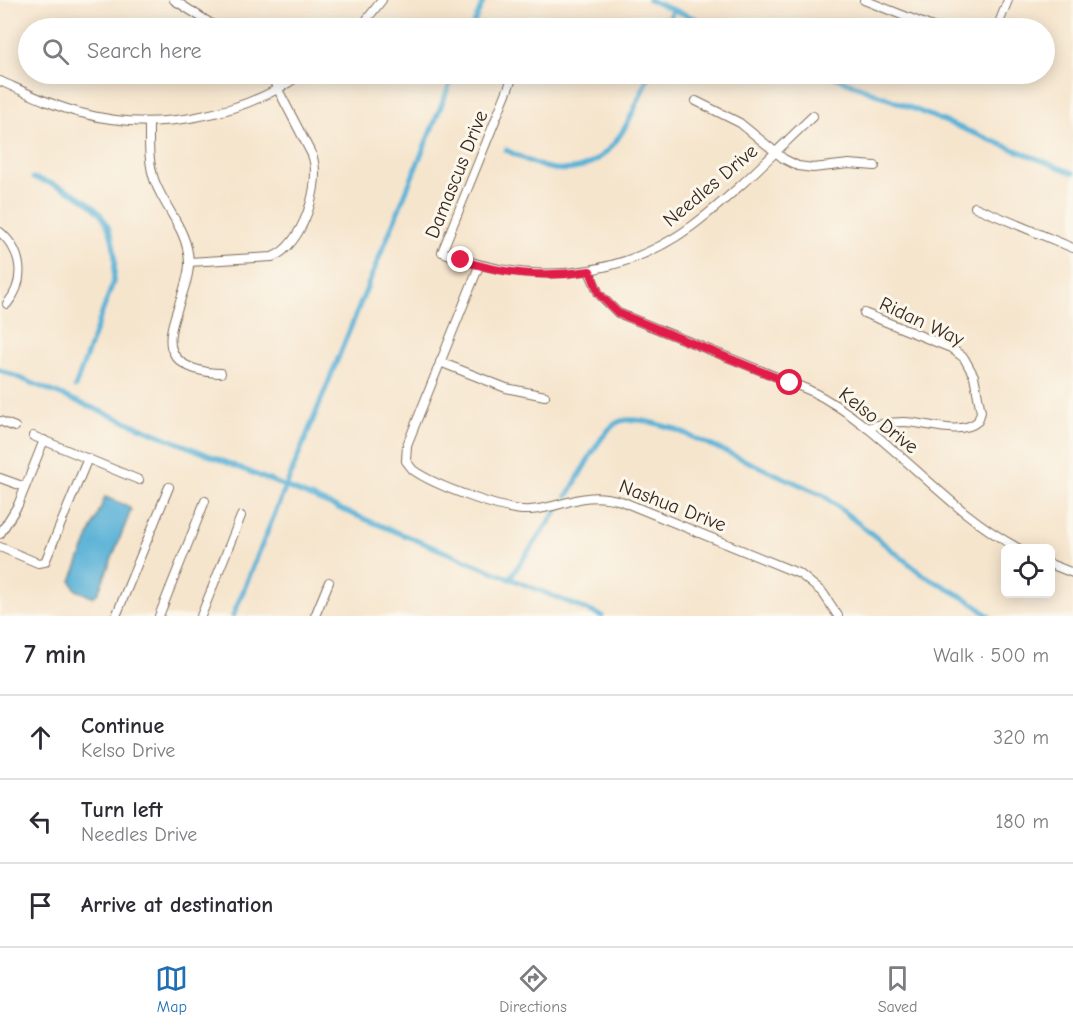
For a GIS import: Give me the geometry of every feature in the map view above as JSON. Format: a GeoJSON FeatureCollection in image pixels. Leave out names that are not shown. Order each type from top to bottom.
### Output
{"type":"FeatureCollection","features":[{"type":"Feature","properties":{"kind":"street"},"geometry":{"type":"LineString","coordinates":[[174,0],[202,18]]}},
{"type":"Feature","properties":{"kind":"street"},"geometry":{"type":"LineString","coordinates":[[368,18],[382,0]]}},
{"type":"Feature","properties":{"kind":"street"},"geometry":{"type":"LineString","coordinates":[[864,0],[910,18]]}},
{"type":"Feature","properties":{"kind":"street"},"geometry":{"type":"LineString","coordinates":[[1001,18],[1008,0]]}},
{"type":"Feature","properties":{"kind":"street"},"geometry":{"type":"LineString","coordinates":[[0,81],[51,104],[83,114],[149,122],[186,119],[234,106],[284,84]]}},
{"type":"Feature","properties":{"kind":"street"},"geometry":{"type":"LineString","coordinates":[[189,262],[272,257],[284,251],[294,240],[315,189],[316,169],[276,84]]}},
{"type":"Feature","properties":{"kind":"street","name":"Damascus Drive"},"geometry":{"type":"LineString","coordinates":[[442,252],[510,84]]}},
{"type":"Feature","properties":{"kind":"street"},"geometry":{"type":"LineString","coordinates":[[696,101],[740,123],[790,163],[805,168],[849,164],[875,166]]}},
{"type":"Feature","properties":{"kind":"street","name":"Needles Drive"},"geometry":{"type":"LineString","coordinates":[[442,252],[479,266],[541,275],[590,271],[634,258],[678,236],[705,215],[813,116]]}},
{"type":"Feature","properties":{"kind":"street"},"geometry":{"type":"LineString","coordinates":[[149,122],[152,172],[182,232],[189,262],[185,291],[170,333],[171,348],[184,364],[212,373],[221,373]]}},
{"type":"Feature","properties":{"kind":"street"},"geometry":{"type":"LineString","coordinates":[[975,207],[1073,248]]}},
{"type":"Feature","properties":{"kind":"street"},"geometry":{"type":"LineString","coordinates":[[0,232],[14,249],[20,271],[15,294],[7,304]]}},
{"type":"Feature","properties":{"kind":"street","name":"Nashua Drive"},"geometry":{"type":"LineString","coordinates":[[479,266],[406,449],[406,461],[416,472],[495,505],[513,509],[542,508],[582,497],[603,497],[621,501],[800,574],[823,593],[838,616]]}},
{"type":"Feature","properties":{"kind":"street","name":"Kelso Drive"},"geometry":{"type":"LineString","coordinates":[[590,271],[599,294],[618,313],[809,390],[837,406],[867,428],[966,514],[1011,544]]}},
{"type":"Feature","properties":{"kind":"street","name":"Ridan Way"},"geometry":{"type":"LineString","coordinates":[[864,313],[958,353],[972,369],[981,412],[978,421],[969,426],[904,422],[867,428]]}},
{"type":"Feature","properties":{"kind":"street"},"geometry":{"type":"LineString","coordinates":[[440,362],[506,388],[544,396]]}},
{"type":"Feature","properties":{"kind":"street"},"geometry":{"type":"LineString","coordinates":[[1,423],[15,427]]}},
{"type":"Feature","properties":{"kind":"street"},"geometry":{"type":"LineString","coordinates":[[33,436],[139,480]]}},
{"type":"Feature","properties":{"kind":"street"},"geometry":{"type":"LineString","coordinates":[[0,534],[15,512],[44,440]]}},
{"type":"Feature","properties":{"kind":"street"},"geometry":{"type":"LineString","coordinates":[[0,548],[38,563],[45,562],[88,458]]}},
{"type":"Feature","properties":{"kind":"street"},"geometry":{"type":"LineString","coordinates":[[0,478],[25,487]]}},
{"type":"Feature","properties":{"kind":"street"},"geometry":{"type":"LineString","coordinates":[[117,616],[169,487]]}},
{"type":"Feature","properties":{"kind":"street"},"geometry":{"type":"LineString","coordinates":[[159,616],[205,501]]}},
{"type":"Feature","properties":{"kind":"street"},"geometry":{"type":"LineString","coordinates":[[201,616],[241,516]]}},
{"type":"Feature","properties":{"kind":"street"},"geometry":{"type":"LineString","coordinates":[[1055,566],[1073,573]]}},
{"type":"Feature","properties":{"kind":"street"},"geometry":{"type":"LineString","coordinates":[[315,616],[329,582]]}},
{"type":"Feature","properties":{"kind":"water"},"geometry":{"type":"Polygon","coordinates":[[[105,497],[128,506],[131,510],[98,593],[92,597],[76,590],[71,581],[105,497]]]}},
{"type":"Feature","properties":{"kind":"waterway"},"geometry":{"type":"LineString","coordinates":[[476,18],[484,0]]}},
{"type":"Feature","properties":{"kind":"waterway"},"geometry":{"type":"LineString","coordinates":[[649,0],[694,18]]}},
{"type":"Feature","properties":{"kind":"waterway"},"geometry":{"type":"LineString","coordinates":[[670,18],[673,10]]}},
{"type":"Feature","properties":{"kind":"waterway"},"geometry":{"type":"LineString","coordinates":[[233,616],[450,84]]}},
{"type":"Feature","properties":{"kind":"waterway"},"geometry":{"type":"LineString","coordinates":[[506,150],[544,167],[566,170],[585,166],[601,157],[614,144],[625,128],[645,84]]}},
{"type":"Feature","properties":{"kind":"waterway"},"geometry":{"type":"LineString","coordinates":[[852,84],[1073,173]]}},
{"type":"Feature","properties":{"kind":"waterway"},"geometry":{"type":"LineString","coordinates":[[33,178],[54,184],[86,201],[98,212],[113,242],[115,261],[113,283],[75,387]]}},
{"type":"Feature","properties":{"kind":"waterway"},"geometry":{"type":"LineString","coordinates":[[0,370],[602,616]]}},
{"type":"Feature","properties":{"kind":"waterway"},"geometry":{"type":"LineString","coordinates":[[567,496],[599,442],[614,425],[621,421],[634,420],[672,428],[823,495],[922,574],[970,601],[989,616]]}},
{"type":"Feature","properties":{"kind":"waterway"},"geometry":{"type":"LineString","coordinates":[[509,579],[561,505]]}},
{"type":"Feature","properties":{"kind":"route"},"geometry":{"type":"LineString","coordinates":[[461,260],[495,270],[524,274],[590,271],[599,294],[618,313],[790,383]]}}]}
